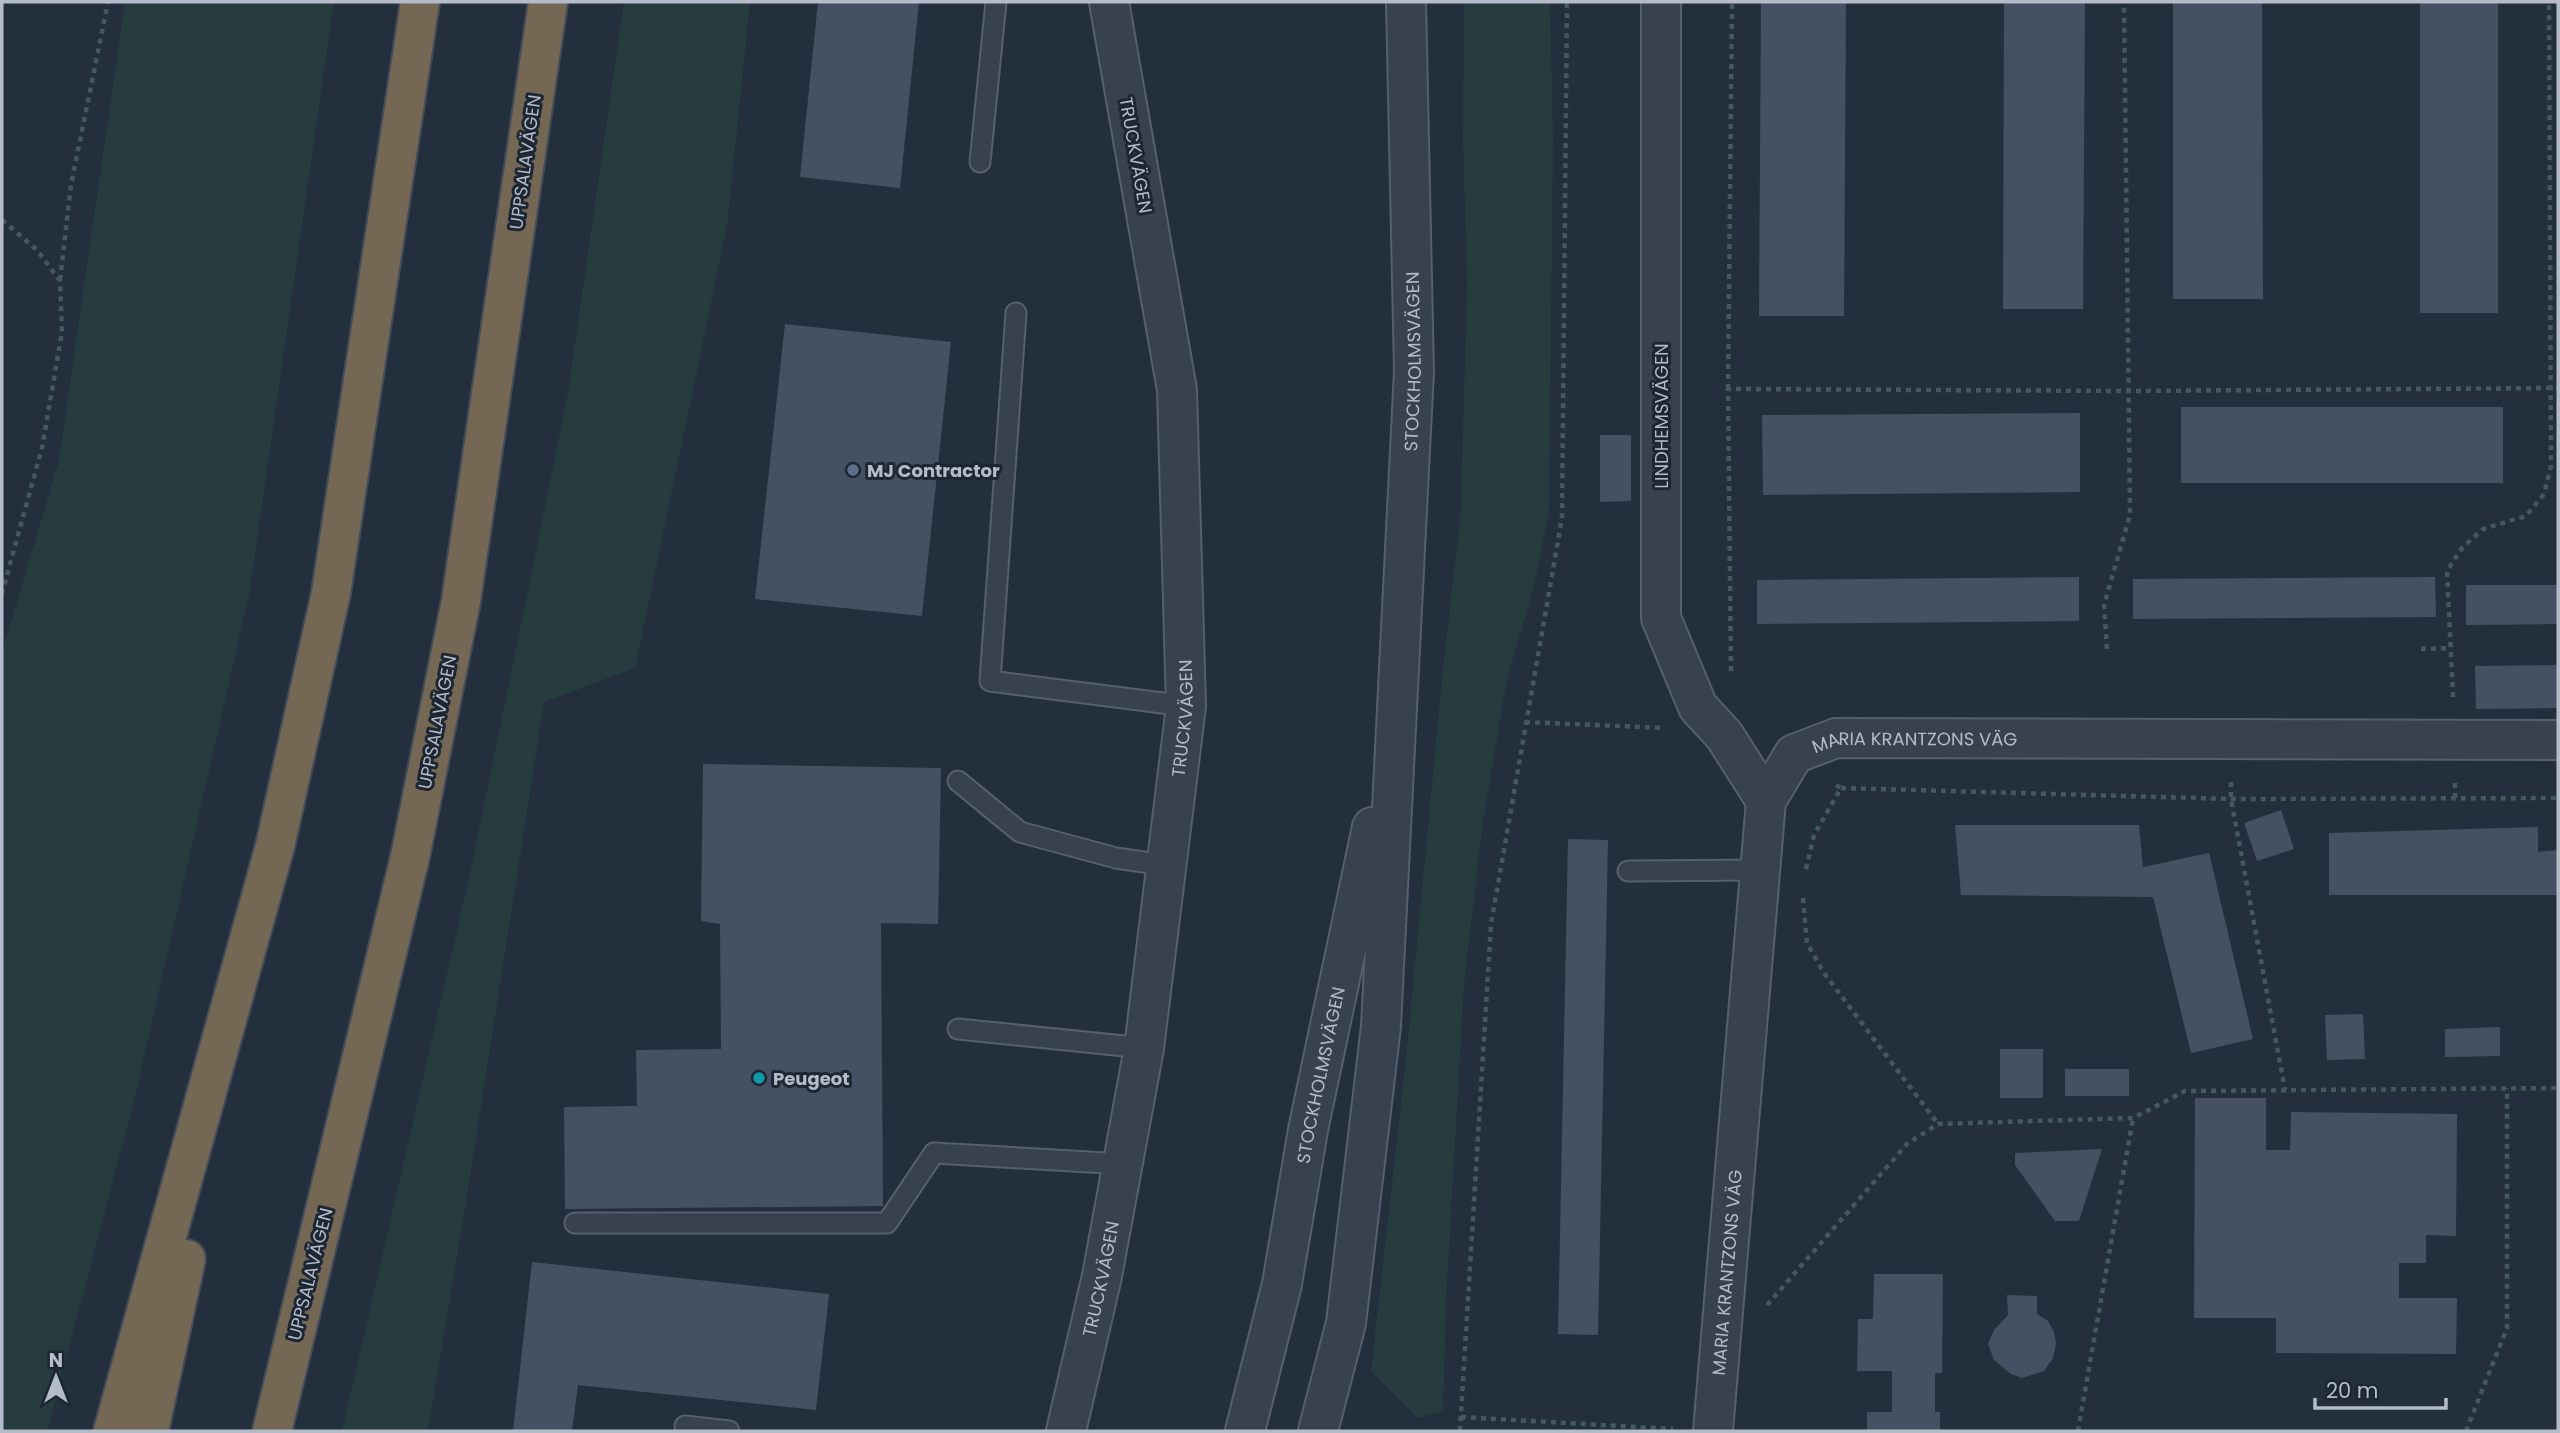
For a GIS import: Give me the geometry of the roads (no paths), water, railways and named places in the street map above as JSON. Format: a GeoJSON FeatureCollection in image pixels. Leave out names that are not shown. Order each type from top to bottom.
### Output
{"type":"FeatureCollection","features":[{"type":"Feature","properties":{"kind":"highway"},"geometry":{"type":"LineString","coordinates":[[149,1431],[331,593],[420,2]]}},
{"type":"Feature","properties":{"kind":"highway","name":"UPPSALAVÄGEN"},"geometry":{"type":"LineString","coordinates":[[272,1431],[410,857],[461,601],[548,2]]}},
{"type":"Feature","properties":{"kind":"highway"},"geometry":{"type":"LineString","coordinates":[[113,1431],[275,846]]}},
{"type":"Feature","properties":{"kind":"highway"},"geometry":{"type":"LineString","coordinates":[[295,1431],[410,857]]}},
{"type":"Feature","properties":{"kind":"street","name":"TRUCKVÄGEN"},"geometry":{"type":"LineString","coordinates":[[1066,1431],[1102,1276],[1143,1048],[1186,706],[1178,390],[1109,2]]}},
{"type":"Feature","properties":{"kind":"street","name":"STOCKHOLMSVÄGEN"},"geometry":{"type":"LineString","coordinates":[[1318,1431],[1346,1324],[1381,1027],[1414,371],[1406,2]]}},
{"type":"Feature","properties":{"kind":"street","name":"LINDHEMSVÄGEN"},"geometry":{"type":"LineString","coordinates":[[1661,2],[1661,618],[1698,707],[1724,735],[1766,801]]}},
{"type":"Feature","properties":{"kind":"street","name":"STOCKHOLMSVÄGEN"},"geometry":{"type":"LineString","coordinates":[[1245,1431],[1282,1284],[1308,1130],[1395,719]]}},
{"type":"Feature","properties":{"kind":"street","name":"MARIA KRANTZONS VÄG"},"geometry":{"type":"LineString","coordinates":[[1697,1430],[1766,801],[1794,754],[1836,738],[2558,740]]}},
{"type":"Feature","properties":{"kind":"lane"},"geometry":{"type":"LineString","coordinates":[[980,162],[996,2]]}},
{"type":"Feature","properties":{"kind":"lane"},"geometry":{"type":"LineString","coordinates":[[1016,313],[990,681],[1186,706]]}},
{"type":"Feature","properties":{"kind":"lane"},"geometry":{"type":"LineString","coordinates":[[958,781],[1020,832],[1116,858],[1164,865]]}},
{"type":"Feature","properties":{"kind":"lane"},"geometry":{"type":"LineString","coordinates":[[1628,871],[1760,870]]}},
{"type":"Feature","properties":{"kind":"lane"},"geometry":{"type":"LineString","coordinates":[[958,1029],[1143,1048]]}},
{"type":"Feature","properties":{"kind":"lane"},"geometry":{"type":"LineString","coordinates":[[575,1223],[887,1223],[934,1153],[1123,1164]]}},
{"type":"Feature","properties":{"kind":"lane"},"geometry":{"type":"LineString","coordinates":[[685,1426],[729,1431]]}},
{"type":"Feature","properties":{"kind":"place","name":"MJ Contractor"},"geometry":{"type":"Point","coordinates":[853,470]}},
{"type":"Feature","properties":{"kind":"place","name":"Peugeot"},"geometry":{"type":"Point","coordinates":[759,1078]}}]}
